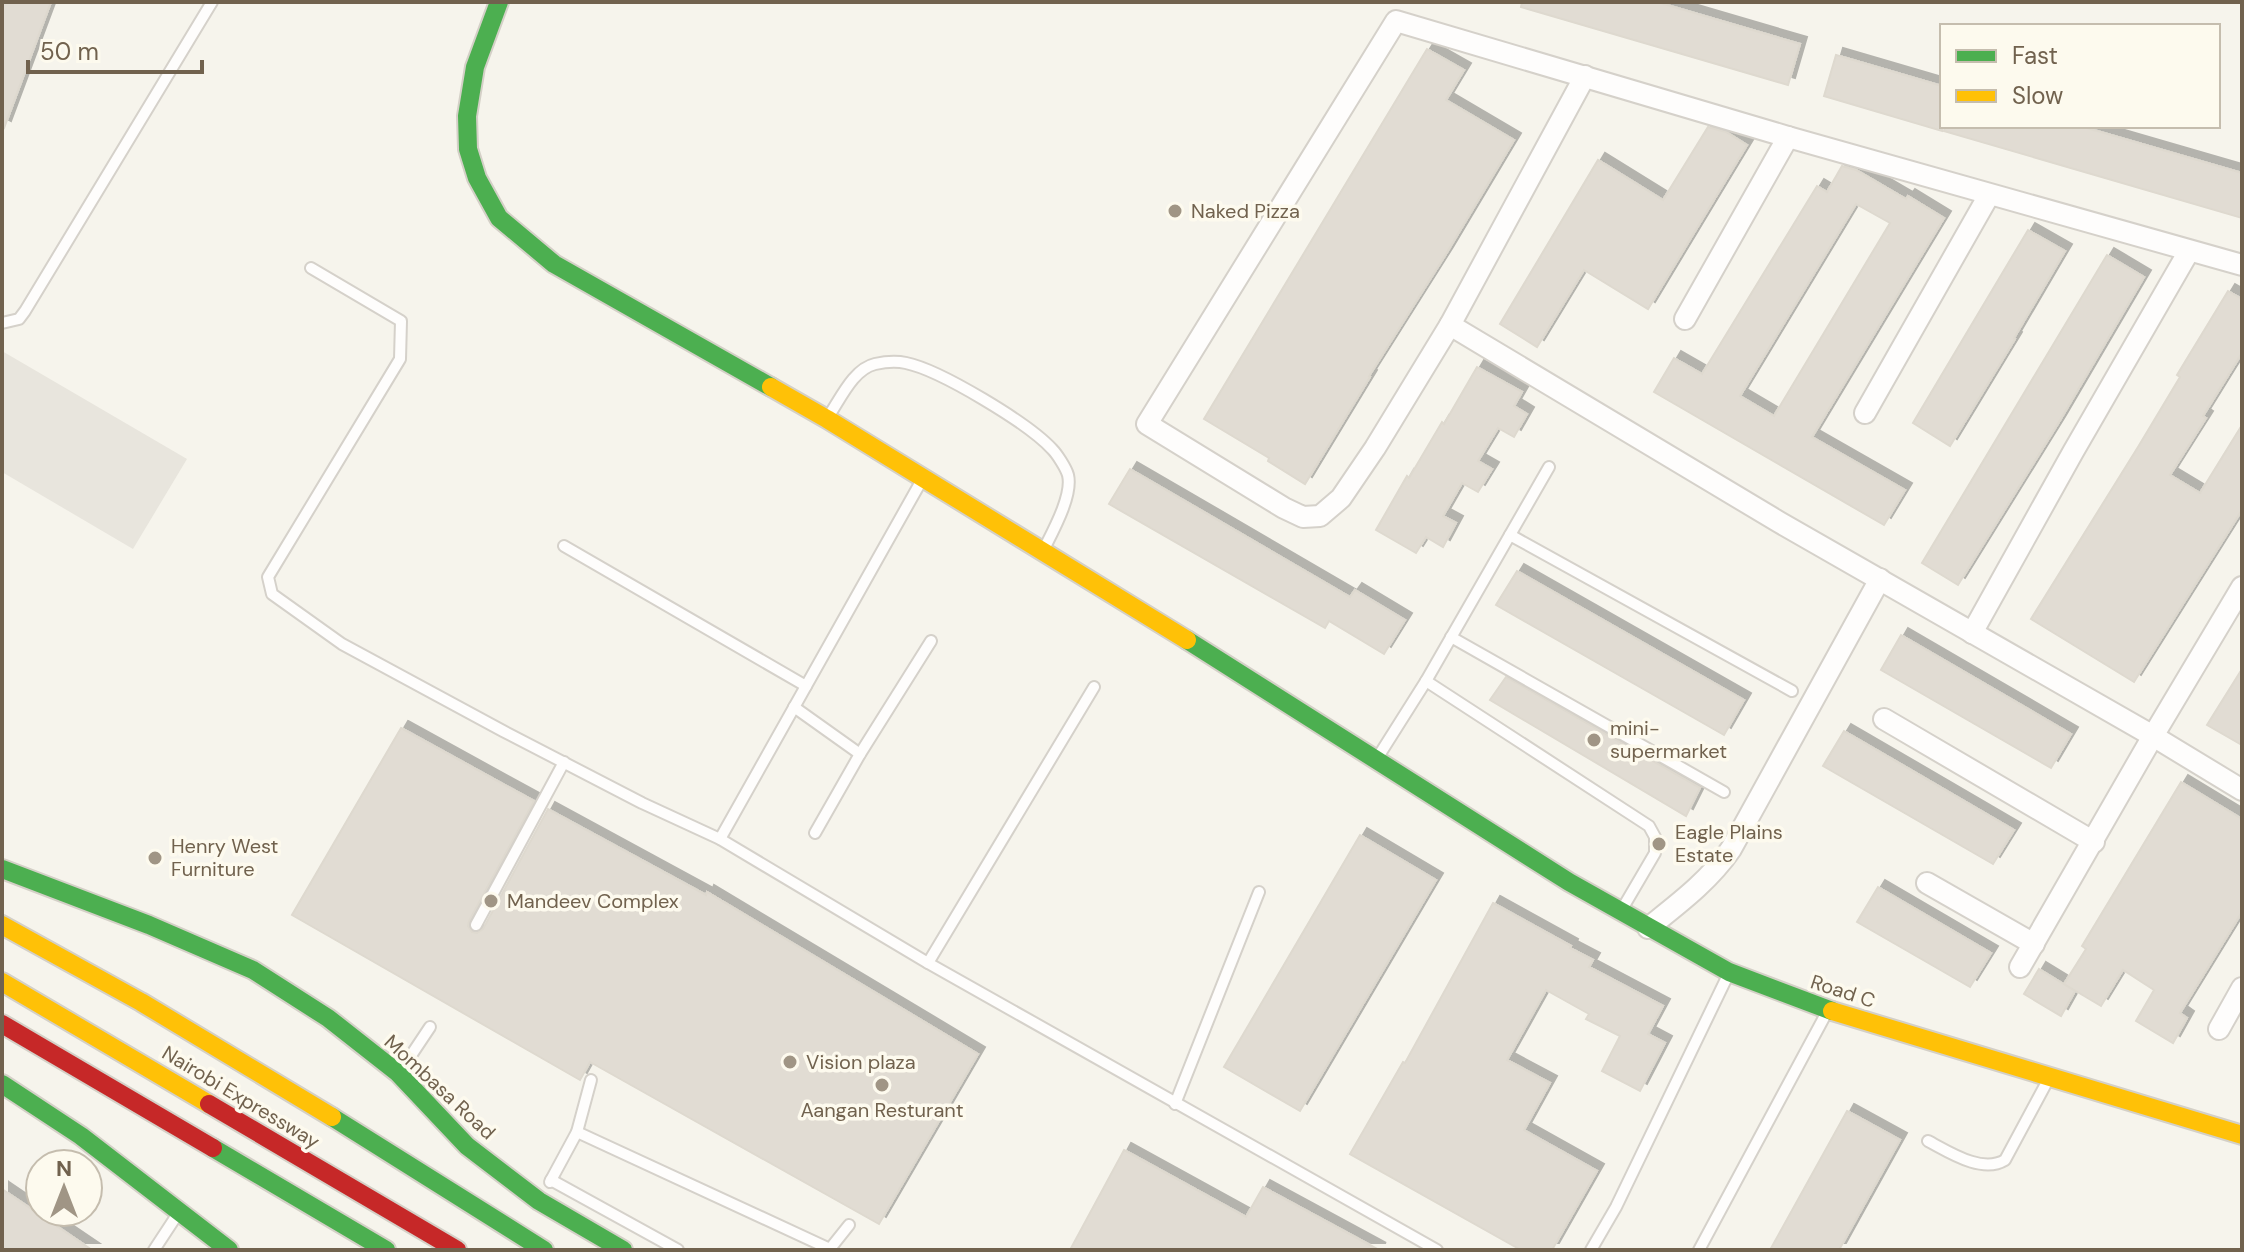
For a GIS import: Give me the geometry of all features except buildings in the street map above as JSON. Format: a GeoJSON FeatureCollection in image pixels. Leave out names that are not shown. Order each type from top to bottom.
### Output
{"type":"FeatureCollection","features":[{"type":"Feature","properties":{"kind":"main road","name":"Road C"},"geometry":{"type":"LineString","coordinates":[[499,2],[475,67],[467,116],[468,149],[477,178],[499,218],[554,264],[827,419],[1377,758],[1569,882],[1729,972],[1828,1010],[2242,1135]]}},
{"type":"Feature","properties":{"kind":"main road","name":"Mombasa Road"},"geometry":{"type":"LineString","coordinates":[[2,869],[149,925],[253,970],[328,1018],[398,1073],[467,1146],[539,1201],[623,1250]]}},
{"type":"Feature","properties":{"kind":"main road"},"geometry":{"type":"LineString","coordinates":[[2,919],[10,930],[214,1043],[544,1250]]}},
{"type":"Feature","properties":{"kind":"main road","name":"Nairobi Expressway"},"geometry":{"type":"LineString","coordinates":[[2,982],[457,1250]]}},
{"type":"Feature","properties":{"kind":"main road"},"geometry":{"type":"LineString","coordinates":[[2,1024],[386,1250]]}},
{"type":"Feature","properties":{"kind":"main road"},"geometry":{"type":"LineString","coordinates":[[2,1084],[81,1136],[179,1211],[238,1247]]}},
{"type":"Feature","properties":{"kind":"street"},"geometry":{"type":"LineString","coordinates":[[1585,76],[1450,325],[1341,498],[1320,516],[1303,517],[1284,508],[1147,424],[1396,21],[1488,49],[1585,76],[1989,195],[2242,265]]}},
{"type":"Feature","properties":{"kind":"street"},"geometry":{"type":"LineString","coordinates":[[1685,319],[1788,137]]}},
{"type":"Feature","properties":{"kind":"street"},"geometry":{"type":"LineString","coordinates":[[1865,413],[1989,195]]}},
{"type":"Feature","properties":{"kind":"street"},"geometry":{"type":"LineString","coordinates":[[1972,633],[2189,251]]}},
{"type":"Feature","properties":{"kind":"street"},"geometry":{"type":"LineString","coordinates":[[1450,325],[1779,522],[2242,790]]}},
{"type":"Feature","properties":{"kind":"street"},"geometry":{"type":"LineString","coordinates":[[1648,928],[1718,868],[1731,849],[1880,579]]}},
{"type":"Feature","properties":{"kind":"street"},"geometry":{"type":"LineString","coordinates":[[2020,967],[2242,587]]}},
{"type":"Feature","properties":{"kind":"street"},"geometry":{"type":"LineString","coordinates":[[1884,719],[2094,842]]}},
{"type":"Feature","properties":{"kind":"street"},"geometry":{"type":"LineString","coordinates":[[1927,883],[2034,944]]}},
{"type":"Feature","properties":{"kind":"street"},"geometry":{"type":"LineString","coordinates":[[2219,1029],[2242,988]]}},
{"type":"Feature","properties":{"kind":"lane"},"geometry":{"type":"LineString","coordinates":[[2,323],[19,319],[25,311],[209,3]]}},
{"type":"Feature","properties":{"kind":"lane"},"geometry":{"type":"LineString","coordinates":[[311,268],[401,321],[400,359],[268,577],[272,594],[342,644],[642,803],[720,839],[928,963],[1437,1250]]}},
{"type":"Feature","properties":{"kind":"lane"},"geometry":{"type":"LineString","coordinates":[[827,419],[860,371],[874,364],[904,363],[940,375],[976,395],[1025,427],[1053,450],[1068,476],[1066,502],[1043,551]]}},
{"type":"Feature","properties":{"kind":"lane"},"geometry":{"type":"LineString","coordinates":[[1377,758],[1426,681],[1549,467]]}},
{"type":"Feature","properties":{"kind":"lane"},"geometry":{"type":"LineString","coordinates":[[720,839],[923,478]]}},
{"type":"Feature","properties":{"kind":"lane"},"geometry":{"type":"LineString","coordinates":[[1510,535],[1792,691]]}},
{"type":"Feature","properties":{"kind":"lane"},"geometry":{"type":"LineString","coordinates":[[564,546],[806,686]]}},
{"type":"Feature","properties":{"kind":"lane"},"geometry":{"type":"LineString","coordinates":[[1451,637],[1724,792]]}},
{"type":"Feature","properties":{"kind":"lane"},"geometry":{"type":"LineString","coordinates":[[815,833],[931,641]]}},
{"type":"Feature","properties":{"kind":"lane"},"geometry":{"type":"LineString","coordinates":[[1426,681],[1649,826],[1655,837],[1655,853],[1620,912]]}},
{"type":"Feature","properties":{"kind":"lane"},"geometry":{"type":"LineString","coordinates":[[928,963],[1094,687]]}},
{"type":"Feature","properties":{"kind":"lane"},"geometry":{"type":"LineString","coordinates":[[794,707],[860,754]]}},
{"type":"Feature","properties":{"kind":"lane"},"geometry":{"type":"LineString","coordinates":[[476,925],[564,762]]}},
{"type":"Feature","properties":{"kind":"lane"},"geometry":{"type":"LineString","coordinates":[[1175,1104],[1259,892]]}},
{"type":"Feature","properties":{"kind":"lane"},"geometry":{"type":"LineString","coordinates":[[1591,1250],[1616,1207],[1729,972]]}},
{"type":"Feature","properties":{"kind":"lane"},"geometry":{"type":"LineString","coordinates":[[1699,1250],[1828,1010]]}},
{"type":"Feature","properties":{"kind":"lane"},"geometry":{"type":"LineString","coordinates":[[398,1073],[430,1027]]}},
{"type":"Feature","properties":{"kind":"lane"},"geometry":{"type":"LineString","coordinates":[[1928,1141],[1964,1159],[2000,1164],[2049,1077]]}},
{"type":"Feature","properties":{"kind":"lane"},"geometry":{"type":"LineString","coordinates":[[539,1201],[577,1132],[591,1080]]}},
{"type":"Feature","properties":{"kind":"lane"},"geometry":{"type":"LineString","coordinates":[[577,1132],[829,1250],[849,1225]]}},
{"type":"Feature","properties":{"kind":"lane"},"geometry":{"type":"LineString","coordinates":[[551,1180],[678,1250]]}},
{"type":"Feature","properties":{"kind":"lane"},"geometry":{"type":"LineString","coordinates":[[154,1250],[179,1211]]}},
{"type":"Feature","properties":{"kind":"shaded area"},"geometry":{"type":"Polygon","coordinates":[[[2,351],[187,459],[133,549],[2,472],[2,351]]]}},
{"type":"Feature","properties":{"kind":"traffic: fast"},"geometry":{"type":"LineString","coordinates":[[499,2],[475,67],[467,116],[468,149],[477,178],[499,218],[554,264],[771,387]]}},
{"type":"Feature","properties":{"kind":"traffic: fast"},"geometry":{"type":"LineString","coordinates":[[1187,640],[1569,882],[1729,972],[1832,1011]]}},
{"type":"Feature","properties":{"kind":"traffic: fast"},"geometry":{"type":"LineString","coordinates":[[2,869],[149,925],[253,970],[328,1018],[398,1073],[467,1146],[539,1201],[623,1250]]}},
{"type":"Feature","properties":{"kind":"traffic: fast"},"geometry":{"type":"LineString","coordinates":[[2,1084],[81,1136],[229,1250]]}},
{"type":"Feature","properties":{"kind":"traffic: fast"},"geometry":{"type":"LineString","coordinates":[[332,1117],[544,1250]]}},
{"type":"Feature","properties":{"kind":"traffic: fast"},"geometry":{"type":"LineString","coordinates":[[213,1148],[386,1250]]}},
{"type":"Feature","properties":{"kind":"traffic: slow"},"geometry":{"type":"LineString","coordinates":[[771,387],[1187,640]]}},
{"type":"Feature","properties":{"kind":"traffic: slow"},"geometry":{"type":"LineString","coordinates":[[2,925],[141,1002],[332,1117]]}},
{"type":"Feature","properties":{"kind":"traffic: slow"},"geometry":{"type":"LineString","coordinates":[[2,982],[209,1104]]}},
{"type":"Feature","properties":{"kind":"traffic: slow"},"geometry":{"type":"LineString","coordinates":[[1832,1011],[2242,1135]]}},
{"type":"Feature","properties":{"kind":"traffic: jam"},"geometry":{"type":"LineString","coordinates":[[2,1024],[213,1148]]}},
{"type":"Feature","properties":{"kind":"traffic: jam"},"geometry":{"type":"LineString","coordinates":[[209,1104],[457,1250]]}},
{"type":"Feature","properties":{"kind":"place","name":"Naked Pizza"},"geometry":{"type":"Point","coordinates":[1175,211]}},
{"type":"Feature","properties":{"kind":"place","name":"mini- supermarket"},"geometry":{"type":"Point","coordinates":[1594,740]}},
{"type":"Feature","properties":{"kind":"place","name":"Eagle Plains Estate"},"geometry":{"type":"Point","coordinates":[1659,844]}},
{"type":"Feature","properties":{"kind":"place","name":"Henry West Furniture"},"geometry":{"type":"Point","coordinates":[155,858]}},
{"type":"Feature","properties":{"kind":"place","name":"Mandeev Complex"},"geometry":{"type":"Point","coordinates":[491,901]}},
{"type":"Feature","properties":{"kind":"place","name":"Vision plaza"},"geometry":{"type":"Point","coordinates":[790,1062]}},
{"type":"Feature","properties":{"kind":"place","name":"Aangan Resturant"},"geometry":{"type":"Point","coordinates":[882,1085]}}]}
